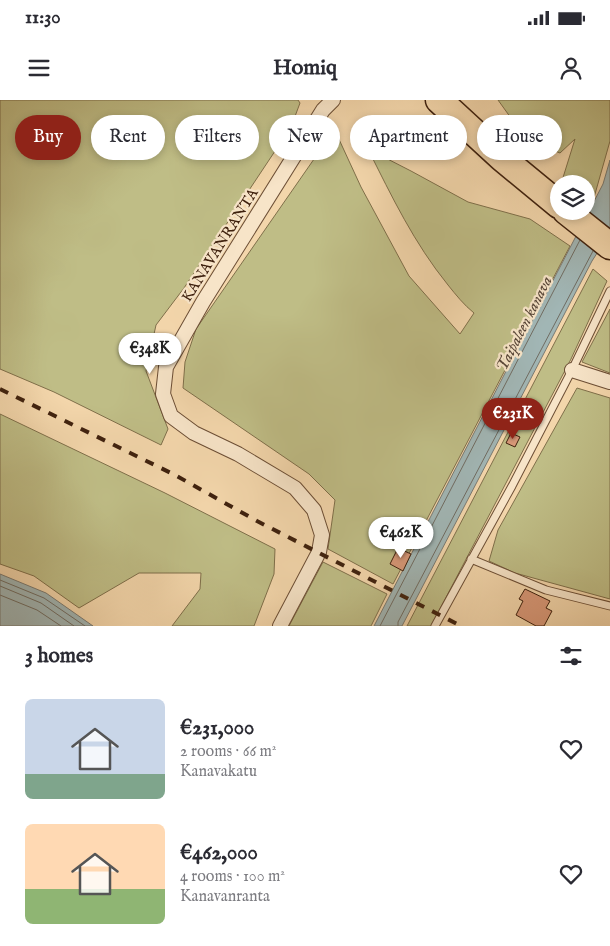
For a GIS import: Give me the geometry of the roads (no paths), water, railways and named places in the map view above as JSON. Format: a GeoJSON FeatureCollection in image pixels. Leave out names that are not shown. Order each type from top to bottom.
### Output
{"type":"FeatureCollection","features":[{"type":"Feature","properties":{"kind":"highway"},"geometry":{"type":"LineString","coordinates":[[439,100],[502,158],[550,198]]}},
{"type":"Feature","properties":{"kind":"highway"},"geometry":{"type":"LineString","coordinates":[[577,220],[610,246]]}},
{"type":"Feature","properties":{"kind":"street","name":"KANAVANRANTA"},"geometry":{"type":"LineString","coordinates":[[280,626],[319,552],[322,535],[314,510],[295,488],[238,454],[194,433],[171,416],[163,394],[166,367],[203,302],[323,110],[333,100]]}},
{"type":"Feature","properties":{"kind":"street"},"geometry":{"type":"LineString","coordinates":[[572,370],[610,382]]}},
{"type":"Feature","properties":{"kind":"lane"},"geometry":{"type":"LineString","coordinates":[[435,626],[572,370],[610,291]]}},
{"type":"Feature","properties":{"kind":"lane"},"geometry":{"type":"LineString","coordinates":[[471,560],[546,590],[610,606]]}},
{"type":"Feature","properties":{"kind":"water"},"geometry":{"type":"Polygon","coordinates":[[[610,160],[610,233],[592,261],[402,626],[374,626],[584,220],[595,220],[595,199],[603,184],[610,160]]]}},
{"type":"Feature","properties":{"kind":"water"},"geometry":{"type":"Polygon","coordinates":[[[0,574],[46,593],[93,626],[0,626],[0,574]]]}},
{"type":"Feature","properties":{"kind":"railway"},"geometry":{"type":"LineString","coordinates":[[0,389],[175,475],[257,521],[461,626]]}},
{"type":"Feature","properties":{"kind":"water label","name":"Taipaleen kanava"},"geometry":{"type":"Point","coordinates":[525,324]}}]}
